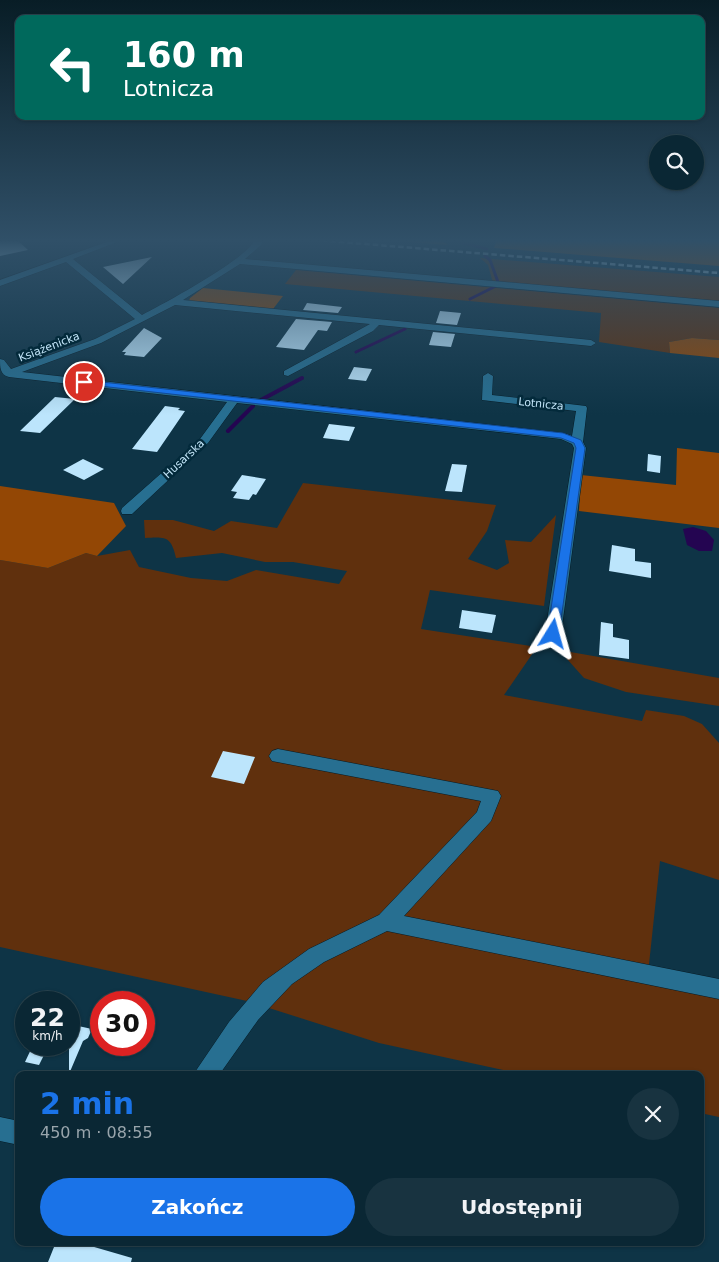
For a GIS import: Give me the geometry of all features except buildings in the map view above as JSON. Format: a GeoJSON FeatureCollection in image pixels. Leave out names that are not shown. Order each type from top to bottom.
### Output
{"type":"FeatureCollection","features":[{"type":"Feature","properties":{"kind":"street"},"geometry":{"type":"LineString","coordinates":[[115,298],[142,320]]}},
{"type":"Feature","properties":{"kind":"street","name":"Książenicka"},"geometry":{"type":"LineString","coordinates":[[5,375],[98,341],[142,320],[180,298]]}},
{"type":"Feature","properties":{"kind":"street"},"geometry":{"type":"LineString","coordinates":[[651,298],[719,304]]}},
{"type":"Feature","properties":{"kind":"street"},"geometry":{"type":"LineString","coordinates":[[174,302],[591,343]]}},
{"type":"Feature","properties":{"kind":"street"},"geometry":{"type":"LineString","coordinates":[[288,373],[370,329],[377,322]]}},
{"type":"Feature","properties":{"kind":"street"},"geometry":{"type":"LineString","coordinates":[[0,362],[5,375],[563,436],[578,442],[580,448],[553,634]]}},
{"type":"Feature","properties":{"kind":"street","name":"Lotnicza"},"geometry":{"type":"LineString","coordinates":[[488,376],[486,398],[582,408],[578,442]]}},
{"type":"Feature","properties":{"kind":"street","name":"Husarska"},"geometry":{"type":"LineString","coordinates":[[127,511],[204,441],[234,400]]}},
{"type":"Feature","properties":{"kind":"street"},"geometry":{"type":"LineString","coordinates":[[208,1071],[258,1003],[286,975],[336,943],[386,922],[485,816],[492,796],[278,756]]}},
{"type":"Feature","properties":{"kind":"street"},"geometry":{"type":"LineString","coordinates":[[386,922],[719,989]]}},
{"type":"Feature","properties":{"kind":"street"},"geometry":{"type":"LineString","coordinates":[[0,1129],[15,1131]]}},
{"type":"Feature","properties":{"kind":"shaded area"},"geometry":{"type":"Polygon","coordinates":[[[190,298],[282,298],[273,309],[189,301],[190,298]]]}},
{"type":"Feature","properties":{"kind":"shaded area"},"geometry":{"type":"Polygon","coordinates":[[[436,298],[606,298],[719,308],[719,340],[692,338],[669,342],[670,353],[599,342],[601,313],[436,298]]]}},
{"type":"Feature","properties":{"kind":"shaded area"},"geometry":{"type":"Polygon","coordinates":[[[670,298],[719,298],[719,302],[670,298]]]}},
{"type":"Feature","properties":{"kind":"shaded area"},"geometry":{"type":"Polygon","coordinates":[[[692,338],[719,340],[719,358],[670,353],[669,342],[692,338]]]}},
{"type":"Feature","properties":{"kind":"shaded area"},"geometry":{"type":"Polygon","coordinates":[[[677,448],[719,453],[719,528],[579,511],[581,475],[676,485],[677,448]]]}},
{"type":"Feature","properties":{"kind":"shaded area"},"geometry":{"type":"Polygon","coordinates":[[[303,483],[496,505],[487,531],[468,559],[497,570],[509,563],[505,540],[531,542],[556,515],[544,606],[430,590],[421,629],[537,647],[504,695],[642,721],[646,710],[684,716],[702,724],[719,743],[719,880],[660,861],[647,983],[719,999],[719,1117],[704,1114],[704,1071],[508,1071],[379,1043],[247,1001],[0,947],[0,560],[48,568],[86,553],[97,556],[130,550],[139,567],[191,578],[227,581],[256,570],[339,584],[347,571],[293,562],[265,562],[222,553],[176,558],[172,545],[167,539],[145,538],[144,520],[173,520],[214,531],[231,521],[277,528],[303,483]]]}},
{"type":"Feature","properties":{"kind":"shaded area"},"geometry":{"type":"Polygon","coordinates":[[[0,486],[114,503],[126,526],[97,556],[86,553],[48,568],[0,560],[0,486]]]}},
{"type":"Feature","properties":{"kind":"shaded area"},"geometry":{"type":"Polygon","coordinates":[[[693,527],[706,531],[714,540],[712,551],[699,551],[687,545],[683,529],[693,527]]]}},
{"type":"Feature","properties":{"kind":"shaded area"},"geometry":{"type":"Polygon","coordinates":[[[559,650],[719,678],[719,706],[626,692],[584,678],[559,650]]]}},
{"type":"Feature","properties":{"kind":"waterway"},"geometry":{"type":"LineString","coordinates":[[356,352],[405,329]]}},
{"type":"Feature","properties":{"kind":"waterway"},"geometry":{"type":"LineString","coordinates":[[259,401],[302,378]]}},
{"type":"Feature","properties":{"kind":"waterway"},"geometry":{"type":"LineString","coordinates":[[228,431],[253,406]]}},
{"type":"Feature","properties":{"kind":"route"},"geometry":{"type":"LineString","coordinates":[[84,382],[563,436],[578,442],[580,448],[553,634]]}}]}
